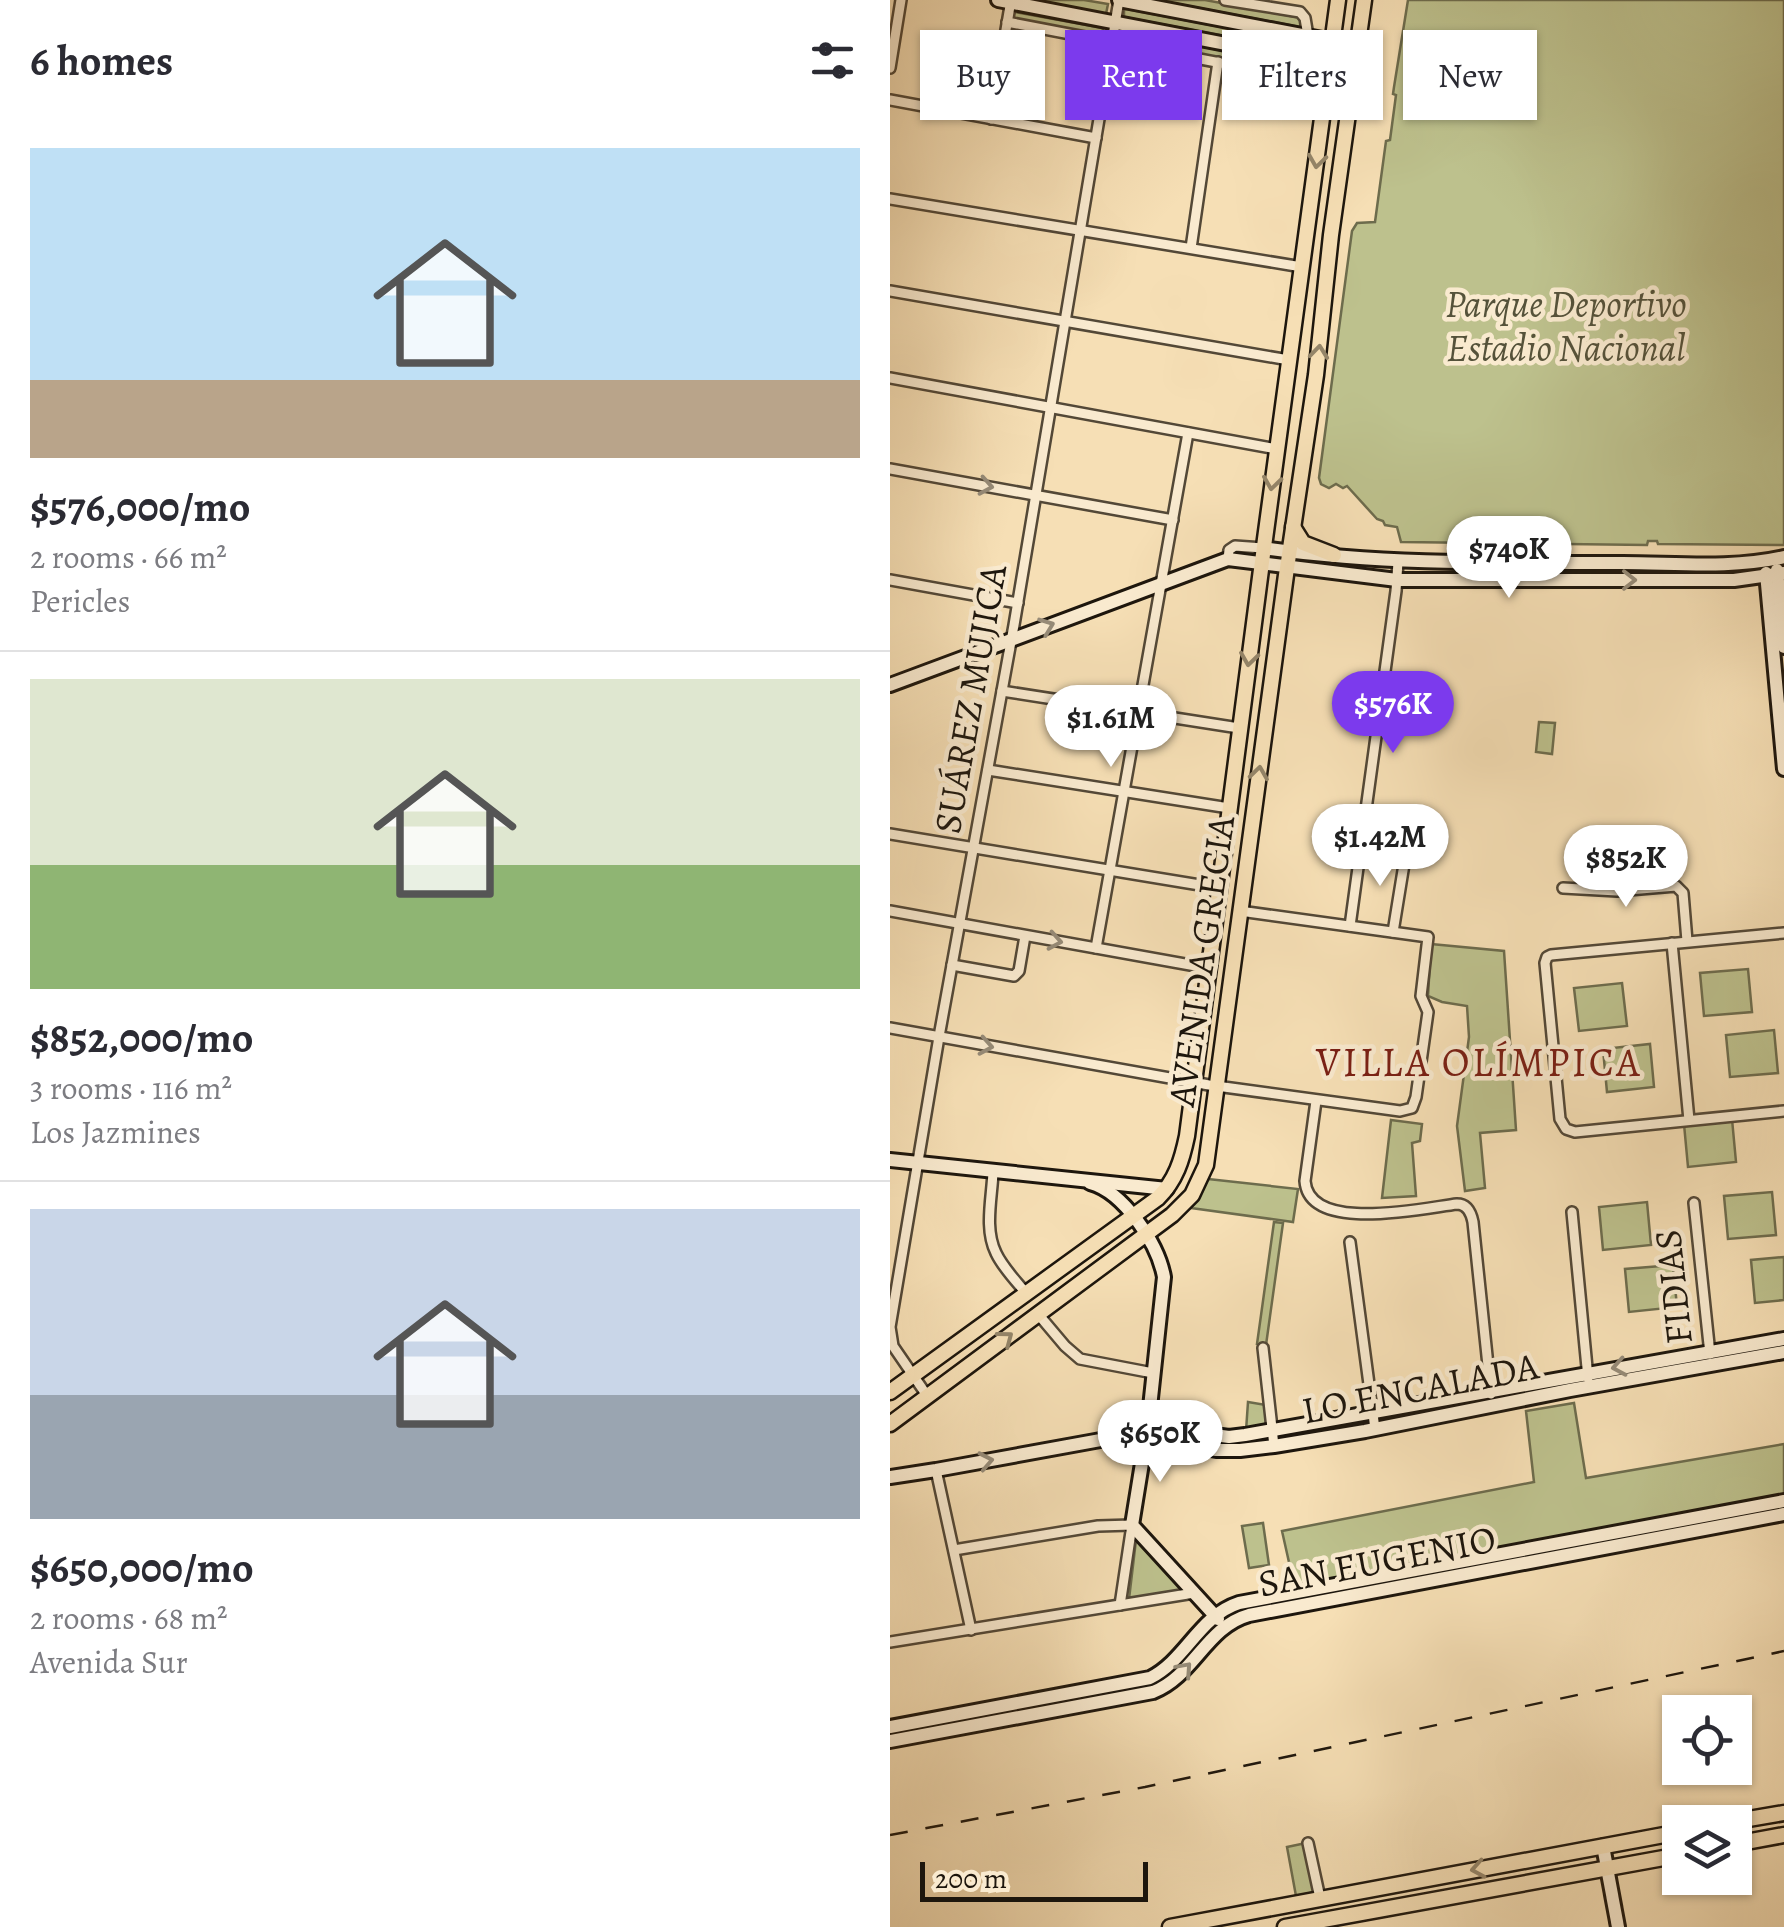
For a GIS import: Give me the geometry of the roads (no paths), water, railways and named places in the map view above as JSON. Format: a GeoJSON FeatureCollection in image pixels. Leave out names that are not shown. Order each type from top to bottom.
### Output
{"type":"FeatureCollection","features":[{"type":"Feature","properties":{"kind":"main road"},"geometry":{"type":"LineString","coordinates":[[1119,0],[1276,30]]}},
{"type":"Feature","properties":{"kind":"main road","name":"AVENIDA GRECIA"},"geometry":{"type":"LineString","coordinates":[[1334,30],[1338,0]]}},
{"type":"Feature","properties":{"kind":"main road","name":"AVENIDA GRECIA"},"geometry":{"type":"LineString","coordinates":[[1360,30],[1364,0]]}},
{"type":"Feature","properties":{"kind":"main road"},"geometry":{"type":"LineString","coordinates":[[1006,1],[1222,43]]}},
{"type":"Feature","properties":{"kind":"main road","name":"AVENIDA GRECIA"},"geometry":{"type":"LineString","coordinates":[[1167,1189],[1184,1152],[1323,120]]}},
{"type":"Feature","properties":{"kind":"main road","name":"AVENIDA GRECIA"},"geometry":{"type":"LineString","coordinates":[[890,1424],[1182,1207],[1198,1184],[1208,1158],[1348,120]]}},
{"type":"Feature","properties":{"kind":"main road"},"geometry":{"type":"LineString","coordinates":[[1294,526],[1303,543],[1334,555]]}},
{"type":"Feature","properties":{"kind":"main road"},"geometry":{"type":"LineString","coordinates":[[890,685],[1228,559],[1262,555],[1397,580],[1778,578]]}},
{"type":"Feature","properties":{"kind":"main road"},"geometry":{"type":"LineString","coordinates":[[1288,559],[1334,555],[1398,562],[1680,563],[1775,559],[1784,769]]}},
{"type":"Feature","properties":{"kind":"main road"},"geometry":{"type":"LineString","coordinates":[[1372,578],[1373,560]]}},
{"type":"Feature","properties":{"kind":"main road"},"geometry":{"type":"LineString","coordinates":[[1680,563],[1680,580]]}},
{"type":"Feature","properties":{"kind":"main road"},"geometry":{"type":"LineString","coordinates":[[1778,578],[1774,605],[1784,647]]}},
{"type":"Feature","properties":{"kind":"main road"},"geometry":{"type":"LineString","coordinates":[[1734,580],[1756,586],[1774,605]]}},
{"type":"Feature","properties":{"kind":"main road"},"geometry":{"type":"LineString","coordinates":[[890,1160],[1167,1189]]}},
{"type":"Feature","properties":{"kind":"main road"},"geometry":{"type":"LineString","coordinates":[[1090,1182],[1109,1190],[1146,1234],[1161,1262],[1165,1286],[1132,1525],[1220,1620]]}},
{"type":"Feature","properties":{"kind":"main road"},"geometry":{"type":"LineString","coordinates":[[890,1392],[1167,1189]]}},
{"type":"Feature","properties":{"kind":"main road","name":"LO ENCALADA"},"geometry":{"type":"LineString","coordinates":[[1147,1432],[1216,1450],[1274,1446],[1376,1429],[1492,1400],[1711,1358],[1784,1339]]}},
{"type":"Feature","properties":{"kind":"main road","name":"LO ENCALADA"},"geometry":{"type":"LineString","coordinates":[[1711,1358],[1784,1352]]}},
{"type":"Feature","properties":{"kind":"main road","name":"LO ENCALADA"},"geometry":{"type":"LineString","coordinates":[[890,1477],[1147,1432],[1229,1437],[1373,1412],[1492,1400]]}},
{"type":"Feature","properties":{"kind":"main road","name":"SAN EUGENIO"},"geometry":{"type":"LineString","coordinates":[[890,1727],[966,1720],[1088,1698],[1155,1676],[1233,1605],[1270,1604],[1529,1556],[1784,1501]]}},
{"type":"Feature","properties":{"kind":"main road","name":"SAN EUGENIO"},"geometry":{"type":"LineString","coordinates":[[1552,1551],[1784,1514]]}},
{"type":"Feature","properties":{"kind":"main road","name":"SAN EUGENIO"},"geometry":{"type":"LineString","coordinates":[[890,1741],[966,1720]]}},
{"type":"Feature","properties":{"kind":"main road"},"geometry":{"type":"LineString","coordinates":[[1752,1818],[1784,1812]]}},
{"type":"Feature","properties":{"kind":"main road"},"geometry":{"type":"LineString","coordinates":[[1170,1927],[1217,1923],[1320,1898],[1662,1835]]}},
{"type":"Feature","properties":{"kind":"main road"},"geometry":{"type":"LineString","coordinates":[[1752,1841],[1784,1835]]}},
{"type":"Feature","properties":{"kind":"main road"},"geometry":{"type":"LineString","coordinates":[[1603,1846],[1618,1927]]}},
{"type":"Feature","properties":{"kind":"main road"},"geometry":{"type":"LineString","coordinates":[[1285,1927],[1662,1857]]}},
{"type":"Feature","properties":{"kind":"street"},"geometry":{"type":"LineString","coordinates":[[890,68],[902,0]]}},
{"type":"Feature","properties":{"kind":"street","name":"SUÁREZ MUJICA"},"geometry":{"type":"LineString","coordinates":[[1114,30],[1119,0]]}},
{"type":"Feature","properties":{"kind":"street"},"geometry":{"type":"LineString","coordinates":[[1226,0],[1300,12],[1307,30]]}},
{"type":"Feature","properties":{"kind":"street"},"geometry":{"type":"LineString","coordinates":[[1006,1],[1006,30]]}},
{"type":"Feature","properties":{"kind":"street"},"geometry":{"type":"LineString","coordinates":[[1007,22],[1065,33]]}},
{"type":"Feature","properties":{"kind":"street"},"geometry":{"type":"LineString","coordinates":[[1202,59],[1222,63]]}},
{"type":"Feature","properties":{"kind":"street"},"geometry":{"type":"LineString","coordinates":[[1191,248],[1218,62]]}},
{"type":"Feature","properties":{"kind":"street"},"geometry":{"type":"LineString","coordinates":[[890,100],[920,105]]}},
{"type":"Feature","properties":{"kind":"street"},"geometry":{"type":"LineString","coordinates":[[1002,120],[1096,138]]}},
{"type":"Feature","properties":{"kind":"street","name":"SUÁREZ MUJICA"},"geometry":{"type":"LineString","coordinates":[[928,1397],[891,1339],[893,1286],[1012,639],[1099,120]]}},
{"type":"Feature","properties":{"kind":"street"},"geometry":{"type":"LineString","coordinates":[[890,199],[1302,267]]}},
{"type":"Feature","properties":{"kind":"street"},"geometry":{"type":"LineString","coordinates":[[890,291],[1289,360]]}},
{"type":"Feature","properties":{"kind":"street"},"geometry":{"type":"LineString","coordinates":[[890,378],[1277,449]]}},
{"type":"Feature","properties":{"kind":"street"},"geometry":{"type":"LineString","coordinates":[[1096,948],[1188,432]]}},
{"type":"Feature","properties":{"kind":"street"},"geometry":{"type":"LineString","coordinates":[[890,469],[1173,520]]}},
{"type":"Feature","properties":{"kind":"street"},"geometry":{"type":"LineString","coordinates":[[1350,926],[1398,562]]}},
{"type":"Feature","properties":{"kind":"street"},"geometry":{"type":"LineString","coordinates":[[890,580],[1018,603]]}},
{"type":"Feature","properties":{"kind":"street"},"geometry":{"type":"LineString","coordinates":[[1002,691],[1240,728]]}},
{"type":"Feature","properties":{"kind":"street"},"geometry":{"type":"LineString","coordinates":[[988,770],[1229,808]]}},
{"type":"Feature","properties":{"kind":"street"},"geometry":{"type":"LineString","coordinates":[[890,834],[1218,888]]}},
{"type":"Feature","properties":{"kind":"street"},"geometry":{"type":"LineString","coordinates":[[1393,932],[1406,852]]}},
{"type":"Feature","properties":{"kind":"street"},"geometry":{"type":"LineString","coordinates":[[1563,888],[1617,891],[1676,886],[1682,893],[1686,941]]}},
{"type":"Feature","properties":{"kind":"street"},"geometry":{"type":"LineString","coordinates":[[890,910],[1208,968]]}},
{"type":"Feature","properties":{"kind":"street"},"geometry":{"type":"LineString","coordinates":[[890,1028],[1193,1083],[1316,1101],[1410,1109],[1415,1103],[1428,1012],[1421,996],[1428,937],[1240,911]]}},
{"type":"Feature","properties":{"kind":"street"},"geometry":{"type":"LineString","coordinates":[[1784,932],[1552,955],[1546,963],[1561,1122],[1566,1129],[1576,1132],[1784,1111]]}},
{"type":"Feature","properties":{"kind":"street"},"geometry":{"type":"LineString","coordinates":[[952,966],[1014,976],[1019,971],[1025,936]]}},
{"type":"Feature","properties":{"kind":"street"},"geometry":{"type":"LineString","coordinates":[[1672,943],[1688,1120]]}},
{"type":"Feature","properties":{"kind":"street"},"geometry":{"type":"LineString","coordinates":[[1316,1101],[1304,1181],[1314,1202],[1358,1214],[1457,1204],[1464,1206],[1473,1219],[1492,1400]]}},
{"type":"Feature","properties":{"kind":"street"},"geometry":{"type":"LineString","coordinates":[[994,1172],[991,1239],[1001,1262],[1026,1294]]}},
{"type":"Feature","properties":{"kind":"street","name":"FIDIAS"},"geometry":{"type":"LineString","coordinates":[[1694,1203],[1711,1358]]}},
{"type":"Feature","properties":{"kind":"street"},"geometry":{"type":"LineString","coordinates":[[1572,1212],[1588,1379]]}},
{"type":"Feature","properties":{"kind":"street"},"geometry":{"type":"LineString","coordinates":[[1350,1242],[1376,1429]]}},
{"type":"Feature","properties":{"kind":"street"},"geometry":{"type":"LineString","coordinates":[[1038,1314],[1070,1352],[1080,1358],[1153,1373]]}},
{"type":"Feature","properties":{"kind":"street"},"geometry":{"type":"LineString","coordinates":[[1263,1348],[1274,1446]]}},
{"type":"Feature","properties":{"kind":"street"},"geometry":{"type":"LineString","coordinates":[[936,1470],[971,1630]]}},
{"type":"Feature","properties":{"kind":"street"},"geometry":{"type":"LineString","coordinates":[[954,1550],[1098,1526],[1132,1525],[1120,1605]]}},
{"type":"Feature","properties":{"kind":"street"},"geometry":{"type":"LineString","coordinates":[[890,1642],[1194,1592]]}},
{"type":"Feature","properties":{"kind":"street"},"geometry":{"type":"LineString","coordinates":[[1308,1842],[1320,1898]]}},
{"type":"Feature","properties":{"kind":"railway"},"geometry":{"type":"LineString","coordinates":[[890,1835],[1145,1787],[1784,1651]]}},
{"type":"Feature","properties":{"kind":"district","name":"VILLA OLÍMPICA"},"geometry":{"type":"Point","coordinates":[1479,1062]}},
{"type":"Feature","properties":{"kind":"park label","name":"Parque Deportivo Estadio Nacional"},"geometry":{"type":"Point","coordinates":[1566,326]}}]}
